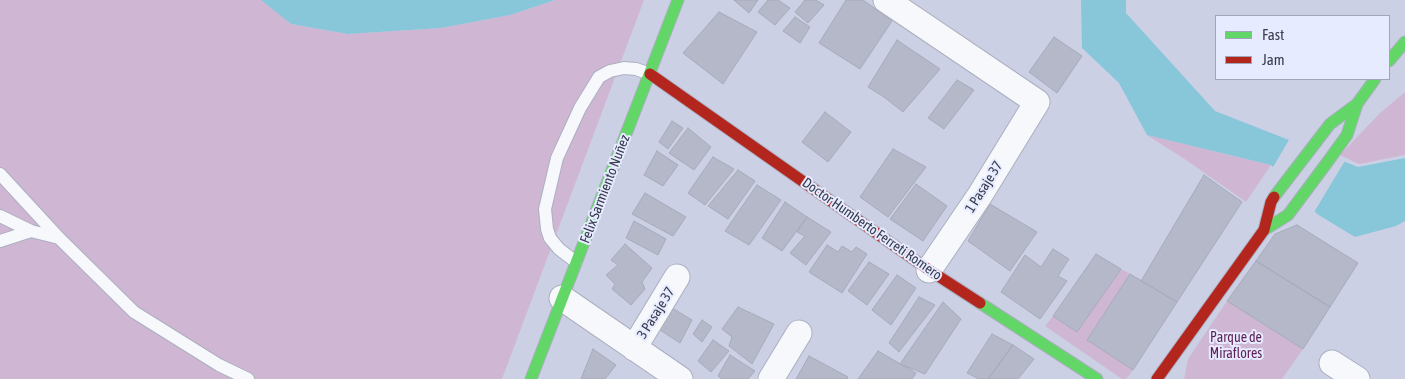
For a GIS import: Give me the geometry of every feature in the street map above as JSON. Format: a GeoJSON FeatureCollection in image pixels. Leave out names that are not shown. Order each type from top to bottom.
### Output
{"type":"FeatureCollection","features":[{"type":"Feature","properties":{"kind":"street","name":"Felix Sarmiento Nuñez"},"geometry":{"type":"LineString","coordinates":[[531,379],[678,0]]}},
{"type":"Feature","properties":{"kind":"street","name":"1 Pasaje 37"},"geometry":{"type":"LineString","coordinates":[[886,0],[1037,102],[980,195],[929,270]]}},
{"type":"Feature","properties":{"kind":"street"},"geometry":{"type":"LineString","coordinates":[[1390,60],[1405,42]]}},
{"type":"Feature","properties":{"kind":"street","name":"Doctor Humberto Ferreti Romero"},"geometry":{"type":"LineString","coordinates":[[650,74],[929,270],[1098,379]]}},
{"type":"Feature","properties":{"kind":"street"},"geometry":{"type":"LineString","coordinates":[[1157,379],[1264,230],[1271,202],[1330,124],[1357,104],[1374,80]]}},
{"type":"Feature","properties":{"kind":"street"},"geometry":{"type":"LineString","coordinates":[[1264,230],[1288,215],[1347,135],[1357,104]]}},
{"type":"Feature","properties":{"kind":"street","name":"3 Pasaje 37"},"geometry":{"type":"LineString","coordinates":[[634,348],[677,277]]}},
{"type":"Feature","properties":{"kind":"street"},"geometry":{"type":"LineString","coordinates":[[562,298],[680,379]]}},
{"type":"Feature","properties":{"kind":"street"},"geometry":{"type":"LineString","coordinates":[[771,379],[798,333]]}},
{"type":"Feature","properties":{"kind":"street"},"geometry":{"type":"LineString","coordinates":[[1176,353],[1176,370]]}},
{"type":"Feature","properties":{"kind":"street"},"geometry":{"type":"LineString","coordinates":[[1332,363],[1357,379]]}},
{"type":"Feature","properties":{"kind":"lane"},"geometry":{"type":"LineString","coordinates":[[576,262],[559,249],[550,238],[547,229],[545,210],[557,158],[580,108],[599,77],[610,71],[624,68],[636,69],[650,74]]}},
{"type":"Feature","properties":{"kind":"lane"},"geometry":{"type":"LineString","coordinates":[[0,174],[59,238],[134,312],[218,365],[248,379]]}},
{"type":"Feature","properties":{"kind":"lane"},"geometry":{"type":"LineString","coordinates":[[0,216],[31,231],[59,238]]}},
{"type":"Feature","properties":{"kind":"lane"},"geometry":{"type":"LineString","coordinates":[[0,241],[31,231]]}},
{"type":"Feature","properties":{"kind":"green space"},"geometry":{"type":"Polygon","coordinates":[[[0,0],[261,0],[291,24],[348,34],[441,28],[510,15],[555,0],[644,0],[502,379],[0,379],[0,0]]]}},
{"type":"Feature","properties":{"kind":"green space"},"geometry":{"type":"Polygon","coordinates":[[[1405,92],[1405,155],[1359,164],[1340,155],[1380,113],[1405,92]]]}},
{"type":"Feature","properties":{"kind":"green space"},"geometry":{"type":"Polygon","coordinates":[[[1147,135],[1271,165],[1246,202],[1147,135]]]}},
{"type":"Feature","properties":{"kind":"green space"},"geometry":{"type":"Polygon","coordinates":[[[1121,269],[1130,274],[1087,340],[1133,370],[1126,379],[1122,379],[1045,326],[1053,316],[1077,331],[1121,269]]]}},
{"type":"Feature","properties":{"kind":"green space","name":"Parque de Miraflores"},"geometry":{"type":"Polygon","coordinates":[[[1227,301],[1303,349],[1282,379],[1184,379],[1188,359],[1227,301]]]}},
{"type":"Feature","properties":{"kind":"water"},"geometry":{"type":"Polygon","coordinates":[[[261,0],[555,0],[510,15],[441,28],[348,34],[291,24],[261,0]]]}},
{"type":"Feature","properties":{"kind":"water"},"geometry":{"type":"Polygon","coordinates":[[[1081,0],[1126,0],[1126,13],[1215,111],[1358,167],[1405,158],[1405,221],[1396,226],[1355,237],[1317,214],[1271,165],[1147,135],[1119,83],[1082,48],[1081,0]]]}},
{"type":"Feature","properties":{"kind":"pier"},"geometry":{"type":"Polygon","coordinates":[[[1290,138],[1346,159],[1313,214],[1272,169],[1290,138]]]}},
{"type":"Feature","properties":{"kind":"building"},"geometry":{"type":"Polygon","coordinates":[[[734,0],[758,0],[749,13],[734,0]]]}},
{"type":"Feature","properties":{"kind":"building"},"geometry":{"type":"Polygon","coordinates":[[[768,0],[778,0],[790,8],[775,25],[758,12],[768,0]]]}},
{"type":"Feature","properties":{"kind":"building"},"geometry":{"type":"Polygon","coordinates":[[[805,0],[816,0],[824,5],[808,23],[795,12],[805,0]]]}},
{"type":"Feature","properties":{"kind":"building"},"geometry":{"type":"Polygon","coordinates":[[[846,0],[863,0],[892,21],[860,69],[819,43],[846,0]]]}},
{"type":"Feature","properties":{"kind":"building"},"geometry":{"type":"Polygon","coordinates":[[[719,12],[757,32],[723,84],[683,53],[719,12]]]}},
{"type":"Feature","properties":{"kind":"building"},"geometry":{"type":"Polygon","coordinates":[[[795,17],[810,27],[800,43],[783,31],[795,17]]]}},
{"type":"Feature","properties":{"kind":"building"},"geometry":{"type":"Polygon","coordinates":[[[1054,37],[1082,56],[1057,93],[1029,72],[1054,37]]]}},
{"type":"Feature","properties":{"kind":"building"},"geometry":{"type":"Polygon","coordinates":[[[897,40],[940,69],[903,112],[868,87],[897,40]]]}},
{"type":"Feature","properties":{"kind":"building"},"geometry":{"type":"Polygon","coordinates":[[[957,80],[974,90],[944,129],[928,118],[957,80]]]}},
{"type":"Feature","properties":{"kind":"building"},"geometry":{"type":"Polygon","coordinates":[[[825,112],[851,132],[828,162],[802,142],[825,112]]]}},
{"type":"Feature","properties":{"kind":"building"},"geometry":{"type":"Polygon","coordinates":[[[672,121],[683,128],[668,149],[659,142],[672,121]]]}},
{"type":"Feature","properties":{"kind":"building"},"geometry":{"type":"Polygon","coordinates":[[[688,128],[711,147],[694,170],[669,153],[688,128]]]}},
{"type":"Feature","properties":{"kind":"building"},"geometry":{"type":"Polygon","coordinates":[[[893,149],[926,167],[888,217],[860,197],[893,149]]]}},
{"type":"Feature","properties":{"kind":"building"},"geometry":{"type":"Polygon","coordinates":[[[657,151],[678,165],[663,186],[644,175],[657,151]]]}},
{"type":"Feature","properties":{"kind":"building"},"geometry":{"type":"Polygon","coordinates":[[[713,157],[734,169],[705,205],[688,193],[713,157]]]}},
{"type":"Feature","properties":{"kind":"building"},"geometry":{"type":"Polygon","coordinates":[[[738,170],[755,181],[728,219],[708,206],[738,170]]]}},
{"type":"Feature","properties":{"kind":"building"},"geometry":{"type":"Polygon","coordinates":[[[1204,175],[1242,202],[1177,302],[1141,281],[1204,175]]]}},
{"type":"Feature","properties":{"kind":"building"},"geometry":{"type":"Polygon","coordinates":[[[916,184],[947,206],[923,241],[890,219],[916,184]]]}},
{"type":"Feature","properties":{"kind":"building"},"geometry":{"type":"Polygon","coordinates":[[[757,185],[781,200],[749,245],[725,231],[757,185]]]}},
{"type":"Feature","properties":{"kind":"building"},"geometry":{"type":"Polygon","coordinates":[[[645,193],[686,217],[673,236],[632,214],[645,193]]]}},
{"type":"Feature","properties":{"kind":"building"},"geometry":{"type":"Polygon","coordinates":[[[785,202],[807,217],[782,251],[762,238],[785,202]]]}},
{"type":"Feature","properties":{"kind":"building"},"geometry":{"type":"Polygon","coordinates":[[[990,204],[1037,232],[1010,271],[968,241],[990,204]]]}},
{"type":"Feature","properties":{"kind":"building"},"geometry":{"type":"Polygon","coordinates":[[[807,217],[831,232],[806,265],[790,253],[805,236],[797,232],[807,217]]]}},
{"type":"Feature","properties":{"kind":"building"},"geometry":{"type":"Polygon","coordinates":[[[634,221],[666,239],[658,255],[626,238],[634,221]]]}},
{"type":"Feature","properties":{"kind":"building"},"geometry":{"type":"Polygon","coordinates":[[[1297,225],[1358,263],[1330,307],[1256,261],[1275,234],[1297,225]]]}},
{"type":"Feature","properties":{"kind":"building"},"geometry":{"type":"Polygon","coordinates":[[[625,244],[652,268],[642,282],[645,289],[631,305],[612,289],[615,284],[606,275],[618,265],[611,260],[625,244]]]}},
{"type":"Feature","properties":{"kind":"building"},"geometry":{"type":"Polygon","coordinates":[[[827,245],[838,252],[842,246],[852,252],[856,247],[867,254],[842,293],[809,272],[827,245]]]}},
{"type":"Feature","properties":{"kind":"building"},"geometry":{"type":"Polygon","coordinates":[[[1053,249],[1069,259],[1058,276],[1067,281],[1040,319],[1001,292],[1025,255],[1041,267],[1053,249]]]}},
{"type":"Feature","properties":{"kind":"building"},"geometry":{"type":"Polygon","coordinates":[[[1096,254],[1121,269],[1077,332],[1053,316],[1096,254]]]}},
{"type":"Feature","properties":{"kind":"building"},"geometry":{"type":"Polygon","coordinates":[[[1256,261],[1330,307],[1303,349],[1227,301],[1256,261]]]}},
{"type":"Feature","properties":{"kind":"building"},"geometry":{"type":"Polygon","coordinates":[[[869,262],[889,274],[867,305],[848,291],[869,262]]]}},
{"type":"Feature","properties":{"kind":"building"},"geometry":{"type":"Polygon","coordinates":[[[1130,274],[1177,302],[1133,370],[1087,340],[1130,274]]]}},
{"type":"Feature","properties":{"kind":"building"},"geometry":{"type":"Polygon","coordinates":[[[897,275],[916,288],[891,325],[872,310],[897,275]]]}},
{"type":"Feature","properties":{"kind":"building"},"geometry":{"type":"Polygon","coordinates":[[[919,297],[935,305],[899,352],[889,343],[919,297]]]}},
{"type":"Feature","properties":{"kind":"building"},"geometry":{"type":"Polygon","coordinates":[[[943,302],[961,319],[925,374],[900,364],[943,302]]]}},
{"type":"Feature","properties":{"kind":"building"},"geometry":{"type":"Polygon","coordinates":[[[669,306],[692,320],[680,343],[654,326],[669,306]]]}},
{"type":"Feature","properties":{"kind":"building"},"geometry":{"type":"Polygon","coordinates":[[[738,307],[774,324],[752,364],[729,346],[732,337],[722,329],[738,307]]]}},
{"type":"Feature","properties":{"kind":"building"},"geometry":{"type":"Polygon","coordinates":[[[702,320],[712,327],[702,342],[693,334],[702,320]]]}},
{"type":"Feature","properties":{"kind":"building"},"geometry":{"type":"Polygon","coordinates":[[[992,334],[1013,345],[988,379],[979,379],[967,373],[992,334]]]}},
{"type":"Feature","properties":{"kind":"building"},"geometry":{"type":"Polygon","coordinates":[[[713,340],[729,351],[711,372],[698,361],[713,340]]]}},
{"type":"Feature","properties":{"kind":"building"},"geometry":{"type":"Polygon","coordinates":[[[1013,345],[1034,359],[1018,379],[988,379],[1013,345]]]}},
{"type":"Feature","properties":{"kind":"building"},"geometry":{"type":"Polygon","coordinates":[[[593,349],[616,365],[605,379],[581,379],[593,349]]]}},
{"type":"Feature","properties":{"kind":"building"},"geometry":{"type":"Polygon","coordinates":[[[878,351],[916,373],[912,379],[858,379],[878,351]]]}},
{"type":"Feature","properties":{"kind":"building"},"geometry":{"type":"Polygon","coordinates":[[[730,355],[755,371],[748,379],[722,379],[718,376],[730,355]]]}},
{"type":"Feature","properties":{"kind":"building"},"geometry":{"type":"Polygon","coordinates":[[[809,356],[848,377],[847,379],[796,379],[809,356]]]}},
{"type":"Feature","properties":{"kind":"traffic: fast"},"geometry":{"type":"LineString","coordinates":[[531,379],[678,0]]}},
{"type":"Feature","properties":{"kind":"traffic: fast"},"geometry":{"type":"LineString","coordinates":[[1390,60],[1405,42]]}},
{"type":"Feature","properties":{"kind":"traffic: fast"},"geometry":{"type":"LineString","coordinates":[[1274,197],[1330,124],[1357,104],[1374,80]]}},
{"type":"Feature","properties":{"kind":"traffic: fast"},"geometry":{"type":"LineString","coordinates":[[1264,230],[1288,215],[1326,164],[1347,135],[1357,104]]}},
{"type":"Feature","properties":{"kind":"traffic: fast"},"geometry":{"type":"LineString","coordinates":[[980,303],[1097,379]]}},
{"type":"Feature","properties":{"kind":"traffic: jam"},"geometry":{"type":"LineString","coordinates":[[650,74],[929,270],[980,303]]}},
{"type":"Feature","properties":{"kind":"traffic: jam"},"geometry":{"type":"LineString","coordinates":[[1157,379],[1264,230],[1274,197]]}}]}
